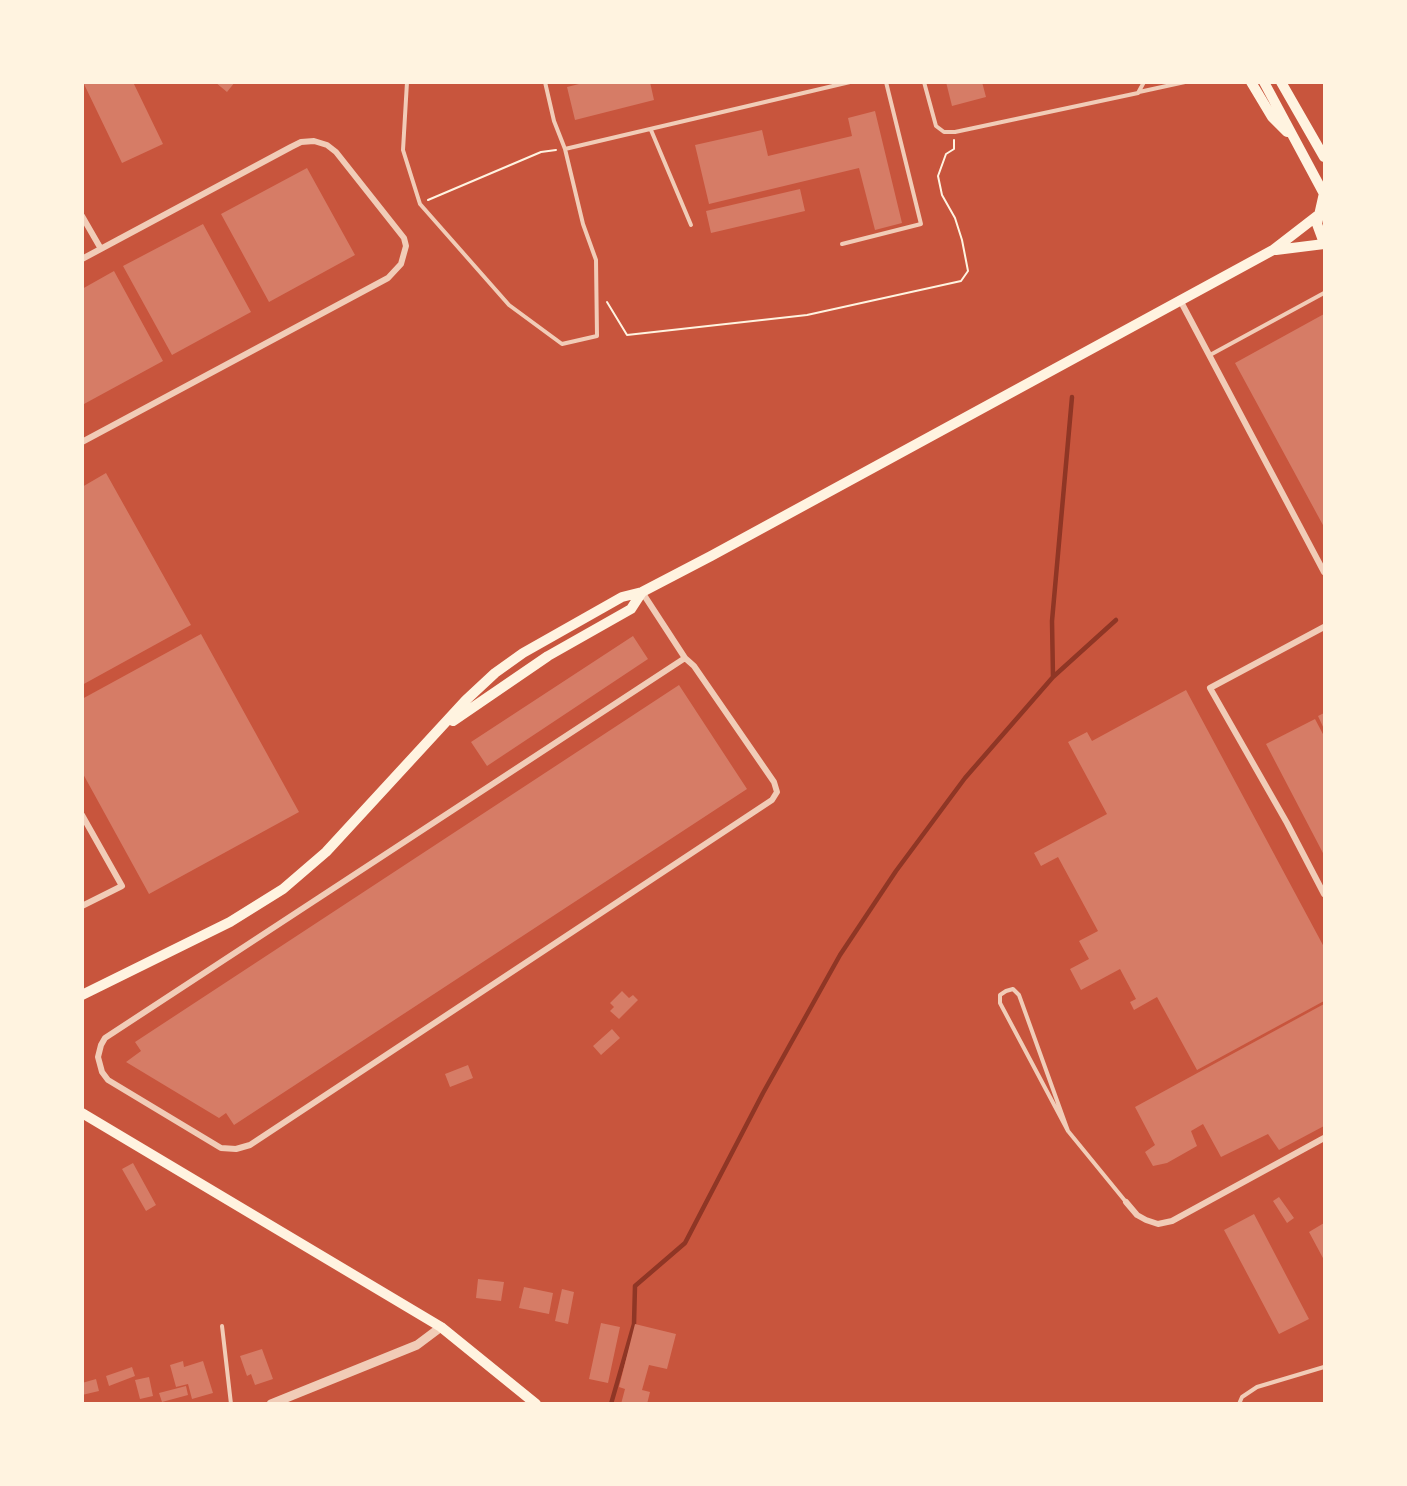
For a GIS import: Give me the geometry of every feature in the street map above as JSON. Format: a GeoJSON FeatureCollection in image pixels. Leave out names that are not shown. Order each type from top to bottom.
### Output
{"type":"FeatureCollection","features":[{"type":"Feature","properties":{"kind":"main road"},"geometry":{"type":"LineString","coordinates":[[1251,82],[1272,117],[1297,142]]}},
{"type":"Feature","properties":{"kind":"main road"},"geometry":{"type":"LineString","coordinates":[[1264,82],[1324,193],[1317,216],[1318,232],[1324,244],[1304,244],[1273,250]]}},
{"type":"Feature","properties":{"kind":"main road"},"geometry":{"type":"LineString","coordinates":[[1281,82],[1324,157]]}},
{"type":"Feature","properties":{"kind":"main road"},"geometry":{"type":"LineString","coordinates":[[82,995],[230,922],[283,889],[326,852],[401,768],[488,679],[523,653],[622,597],[642,592],[1273,250],[1317,216]]}},
{"type":"Feature","properties":{"kind":"main road"},"geometry":{"type":"LineString","coordinates":[[445,725],[548,656],[631,609],[642,592]]}},
{"type":"Feature","properties":{"kind":"main road"},"geometry":{"type":"LineString","coordinates":[[82,1001],[96,990]]}},
{"type":"Feature","properties":{"kind":"main road"},"geometry":{"type":"LineString","coordinates":[[82,1113],[441,1327],[536,1404]]}},
{"type":"Feature","properties":{"kind":"street"},"geometry":{"type":"LineString","coordinates":[[82,260],[291,147],[301,142],[314,141],[327,145],[336,152],[404,238],[405,255],[401,264],[388,278],[82,442]]}},
{"type":"Feature","properties":{"kind":"street"},"geometry":{"type":"LineString","coordinates":[[82,216],[101,249]]}},
{"type":"Feature","properties":{"kind":"street"},"geometry":{"type":"LineString","coordinates":[[1180,300],[1324,572]]}},
{"type":"Feature","properties":{"kind":"street"},"geometry":{"type":"LineString","coordinates":[[642,592],[685,658],[694,666],[774,782],[777,792],[772,800],[250,1144],[236,1149],[221,1148],[108,1080],[102,1072],[99,1058],[100,1045],[105,1038],[685,658]]}},
{"type":"Feature","properties":{"kind":"street"},"geometry":{"type":"LineString","coordinates":[[1324,627],[1210,688],[1287,823],[1324,894]]}},
{"type":"Feature","properties":{"kind":"street"},"geometry":{"type":"LineString","coordinates":[[82,815],[122,886],[82,906]]}},
{"type":"Feature","properties":{"kind":"street"},"geometry":{"type":"LineString","coordinates":[[1126,1202],[1137,1215],[1146,1220],[1158,1224],[1172,1221],[1324,1138]]}},
{"type":"Feature","properties":{"kind":"street"},"geometry":{"type":"LineString","coordinates":[[271,1404],[417,1345],[441,1327]]}},
{"type":"Feature","properties":{"kind":"lane"},"geometry":{"type":"LineString","coordinates":[[408,82],[403,150],[420,204],[509,304],[562,344],[597,336],[596,260],[583,224],[565,149],[554,121],[544,82]]}},
{"type":"Feature","properties":{"kind":"lane"},"geometry":{"type":"LineString","coordinates":[[565,149],[850,82]]}},
{"type":"Feature","properties":{"kind":"lane"},"geometry":{"type":"LineString","coordinates":[[842,244],[921,224],[886,82]]}},
{"type":"Feature","properties":{"kind":"lane"},"geometry":{"type":"LineString","coordinates":[[924,82],[936,126],[944,132],[955,132],[1185,82]]}},
{"type":"Feature","properties":{"kind":"lane"},"geometry":{"type":"LineString","coordinates":[[1138,93],[1144,82]]}},
{"type":"Feature","properties":{"kind":"lane"},"geometry":{"type":"LineString","coordinates":[[651,130],[691,225]]}},
{"type":"Feature","properties":{"kind":"lane"},"geometry":{"type":"LineString","coordinates":[[1209,355],[1324,293]]}},
{"type":"Feature","properties":{"kind":"lane"},"geometry":{"type":"LineString","coordinates":[[1068,1131],[1019,995],[1013,989],[1006,991],[1000,995],[1000,1003],[1068,1131],[1126,1202]]}},
{"type":"Feature","properties":{"kind":"lane"},"geometry":{"type":"LineString","coordinates":[[222,1326],[231,1404]]}},
{"type":"Feature","properties":{"kind":"lane"},"geometry":{"type":"LineString","coordinates":[[1239,1404],[1242,1397],[1257,1387],[1324,1367]]}},
{"type":"Feature","properties":{"kind":"path"},"geometry":{"type":"LineString","coordinates":[[597,287],[627,335],[807,315],[961,281],[968,271],[962,240],[955,218],[942,195],[938,176],[946,154],[954,149],[955,132]]}},
{"type":"Feature","properties":{"kind":"path"},"geometry":{"type":"LineString","coordinates":[[420,204],[541,152],[565,149]]}},
{"type":"Feature","properties":{"kind":"building"},"geometry":{"type":"Polygon","coordinates":[[[83,82],[133,82],[163,144],[122,163],[83,82]]]}},
{"type":"Feature","properties":{"kind":"building"},"geometry":{"type":"Polygon","coordinates":[[[215,82],[235,82],[227,92],[215,82]]]}},
{"type":"Feature","properties":{"kind":"building"},"geometry":{"type":"Polygon","coordinates":[[[587,82],[650,82],[654,100],[575,120],[567,87],[587,82]]]}},
{"type":"Feature","properties":{"kind":"building"},"geometry":{"type":"Polygon","coordinates":[[[946,82],[982,82],[986,97],[952,106],[946,82]]]}},
{"type":"Feature","properties":{"kind":"building"},"geometry":{"type":"Polygon","coordinates":[[[875,111],[902,223],[875,230],[859,168],[709,204],[695,145],[762,130],[768,156],[852,136],[848,118],[875,111]]]}},
{"type":"Feature","properties":{"kind":"building"},"geometry":{"type":"Polygon","coordinates":[[[307,168],[355,255],[269,302],[221,214],[307,168]]]}},
{"type":"Feature","properties":{"kind":"building"},"geometry":{"type":"Polygon","coordinates":[[[800,189],[805,211],[711,233],[706,211],[800,189]]]}},
{"type":"Feature","properties":{"kind":"building"},"geometry":{"type":"Polygon","coordinates":[[[203,224],[251,312],[172,355],[123,266],[203,224]]]}},
{"type":"Feature","properties":{"kind":"building"},"geometry":{"type":"Polygon","coordinates":[[[114,271],[163,361],[84,404],[82,289],[114,271]]]}},
{"type":"Feature","properties":{"kind":"building"},"geometry":{"type":"Polygon","coordinates":[[[1324,314],[1324,527],[1235,363],[1324,314]]]}},
{"type":"Feature","properties":{"kind":"building"},"geometry":{"type":"Polygon","coordinates":[[[106,473],[191,625],[82,685],[82,487],[106,473]]]}},
{"type":"Feature","properties":{"kind":"building"},"geometry":{"type":"Polygon","coordinates":[[[201,634],[299,812],[149,894],[82,772],[82,699],[201,634]]]}},
{"type":"Feature","properties":{"kind":"building"},"geometry":{"type":"Polygon","coordinates":[[[633,636],[648,659],[487,766],[471,742],[633,636]]]}},
{"type":"Feature","properties":{"kind":"building"},"geometry":{"type":"Polygon","coordinates":[[[679,685],[747,789],[234,1125],[226,1113],[219,1118],[126,1062],[141,1051],[135,1042],[679,685]]]}},
{"type":"Feature","properties":{"kind":"building"},"geometry":{"type":"Polygon","coordinates":[[[1186,690],[1324,947],[1324,1001],[1197,1070],[1157,997],[1134,1010],[1130,1002],[1136,999],[1120,969],[1081,990],[1070,969],[1089,959],[1079,941],[1098,931],[1058,857],[1041,866],[1034,853],[1107,814],[1068,742],[1087,732],[1092,741],[1186,690]]]}},
{"type":"Feature","properties":{"kind":"building"},"geometry":{"type":"Polygon","coordinates":[[[1324,713],[1324,729],[1318,716],[1324,713]]]}},
{"type":"Feature","properties":{"kind":"building"},"geometry":{"type":"Polygon","coordinates":[[[1315,719],[1324,736],[1324,855],[1266,744],[1315,719]]]}},
{"type":"Feature","properties":{"kind":"building"},"geometry":{"type":"Polygon","coordinates":[[[622,991],[629,998],[633,995],[638,1000],[619,1019],[610,1011],[614,1007],[610,1003],[622,991]]]}},
{"type":"Feature","properties":{"kind":"building"},"geometry":{"type":"Polygon","coordinates":[[[1324,1004],[1324,1126],[1279,1150],[1268,1134],[1221,1157],[1203,1124],[1191,1131],[1197,1146],[1167,1163],[1153,1166],[1145,1152],[1155,1145],[1135,1107],[1324,1004]]]}},
{"type":"Feature","properties":{"kind":"building"},"geometry":{"type":"Polygon","coordinates":[[[612,1029],[620,1038],[601,1055],[593,1046],[612,1029]]]}},
{"type":"Feature","properties":{"kind":"building"},"geometry":{"type":"Polygon","coordinates":[[[468,1065],[473,1078],[450,1087],[445,1074],[468,1065]]]}},
{"type":"Feature","properties":{"kind":"building"},"geometry":{"type":"Polygon","coordinates":[[[133,1163],[156,1205],[146,1211],[122,1169],[133,1163]]]}},
{"type":"Feature","properties":{"kind":"building"},"geometry":{"type":"Polygon","coordinates":[[[1279,1197],[1294,1218],[1287,1223],[1273,1201],[1279,1197]]]}},
{"type":"Feature","properties":{"kind":"building"},"geometry":{"type":"Polygon","coordinates":[[[1254,1214],[1309,1319],[1279,1334],[1224,1230],[1254,1214]]]}},
{"type":"Feature","properties":{"kind":"building"},"geometry":{"type":"Polygon","coordinates":[[[1324,1223],[1324,1260],[1309,1232],[1324,1223]]]}},
{"type":"Feature","properties":{"kind":"building"},"geometry":{"type":"Polygon","coordinates":[[[478,1279],[504,1282],[501,1301],[476,1298],[478,1279]]]}},
{"type":"Feature","properties":{"kind":"building"},"geometry":{"type":"Polygon","coordinates":[[[524,1287],[553,1293],[549,1314],[519,1308],[524,1287]]]}},
{"type":"Feature","properties":{"kind":"building"},"geometry":{"type":"Polygon","coordinates":[[[562,1289],[574,1292],[568,1324],[555,1321],[562,1289]]]}},
{"type":"Feature","properties":{"kind":"building"},"geometry":{"type":"Polygon","coordinates":[[[601,1323],[620,1327],[608,1383],[589,1379],[601,1323]]]}},
{"type":"Feature","properties":{"kind":"building"},"geometry":{"type":"Polygon","coordinates":[[[635,1324],[676,1334],[667,1369],[649,1365],[642,1390],[650,1392],[647,1404],[621,1404],[625,1389],[619,1387],[635,1324]]]}},
{"type":"Feature","properties":{"kind":"building"},"geometry":{"type":"Polygon","coordinates":[[[262,1349],[273,1379],[255,1385],[251,1374],[247,1376],[240,1356],[262,1349]]]}},
{"type":"Feature","properties":{"kind":"building"},"geometry":{"type":"Polygon","coordinates":[[[183,1361],[184,1367],[203,1361],[213,1393],[192,1399],[188,1384],[176,1387],[170,1365],[183,1361]]]}},
{"type":"Feature","properties":{"kind":"building"},"geometry":{"type":"Polygon","coordinates":[[[132,1367],[135,1376],[109,1386],[106,1376],[132,1367]]]}},
{"type":"Feature","properties":{"kind":"building"},"geometry":{"type":"Polygon","coordinates":[[[149,1377],[153,1396],[140,1399],[135,1380],[149,1377]]]}},
{"type":"Feature","properties":{"kind":"building"},"geometry":{"type":"Polygon","coordinates":[[[96,1379],[99,1391],[82,1395],[82,1383],[96,1379]]]}},
{"type":"Feature","properties":{"kind":"building"},"geometry":{"type":"Polygon","coordinates":[[[186,1386],[188,1395],[162,1402],[159,1393],[186,1386]]]}},
{"type":"Feature","properties":{"kind":"waterway"},"geometry":{"type":"LineString","coordinates":[[611,1404],[634,1324],[635,1286],[685,1243],[763,1093],[840,955],[896,871],[965,778],[1053,677],[1052,621],[1072,397]]}},
{"type":"Feature","properties":{"kind":"waterway"},"geometry":{"type":"LineString","coordinates":[[1053,677],[1116,620]]}}]}
